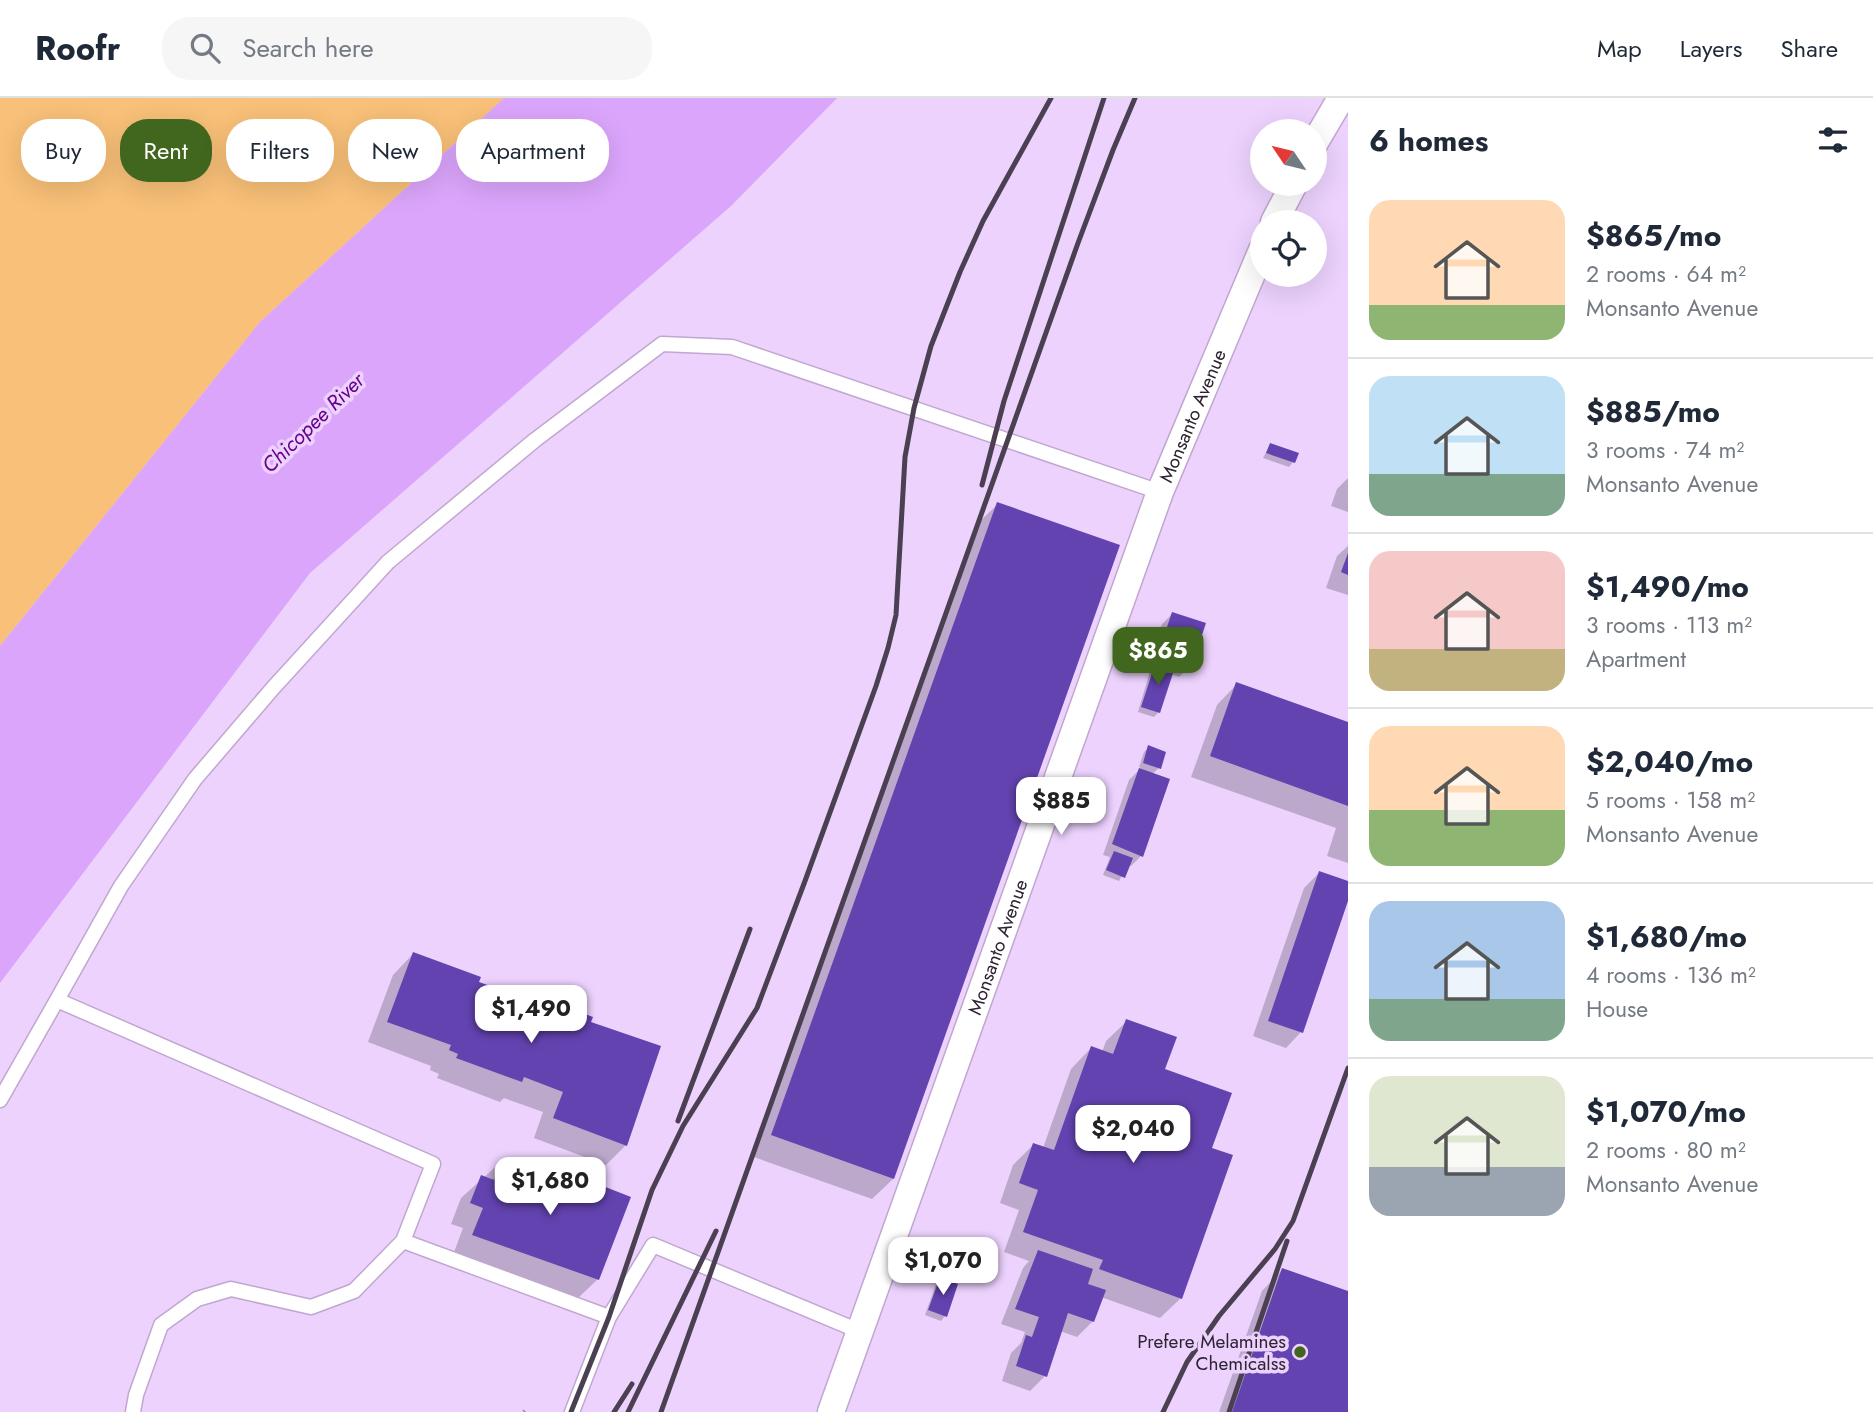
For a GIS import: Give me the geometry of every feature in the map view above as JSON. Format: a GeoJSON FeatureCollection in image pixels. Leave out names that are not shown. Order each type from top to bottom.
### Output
{"type":"FeatureCollection","features":[{"type":"Feature","properties":{"kind":"street"},"geometry":{"type":"LineString","coordinates":[[1327,122],[1341,98]]}},
{"type":"Feature","properties":{"kind":"street","name":"Monsanto Avenue"},"geometry":{"type":"LineString","coordinates":[[831,1412],[1160,492],[1250,278]]}},
{"type":"Feature","properties":{"kind":"lane"},"geometry":{"type":"LineString","coordinates":[[0,1100],[121,887],[195,779],[273,688],[388,562],[535,440],[662,344],[732,347],[1160,492]]}},
{"type":"Feature","properties":{"kind":"lane"},"geometry":{"type":"LineString","coordinates":[[57,1000],[433,1164],[403,1241],[355,1291],[311,1307],[231,1289],[197,1298],[161,1325],[136,1395],[133,1412]]}},
{"type":"Feature","properties":{"kind":"lane"},"geometry":{"type":"LineString","coordinates":[[403,1241],[609,1317]]}},
{"type":"Feature","properties":{"kind":"lane"},"geometry":{"type":"LineString","coordinates":[[572,1412],[609,1317],[653,1245],[859,1331]]}},
{"type":"Feature","properties":{"kind":"shaded area"},"geometry":{"type":"Polygon","coordinates":[[[0,98],[504,98],[481,119],[456,119],[456,142],[442,155],[442,119],[348,119],[348,182],[412,182],[260,322],[0,646],[0,98]]]}},
{"type":"Feature","properties":{"kind":"water","name":"Chicopee River"},"geometry":{"type":"Polygon","coordinates":[[[504,98],[837,98],[731,206],[310,573],[0,983],[0,646],[260,322],[412,182],[442,182],[442,155],[456,142],[456,182],[609,182],[609,119],[481,119],[504,98]]]}},
{"type":"Feature","properties":{"kind":"building"},"geometry":{"type":"Polygon","coordinates":[[[1270,443],[1299,453],[1295,463],[1266,453],[1270,443]]]}},
{"type":"Feature","properties":{"kind":"building"},"geometry":{"type":"Polygon","coordinates":[[[997,502],[1120,545],[894,1179],[771,1135],[997,502]]]}},
{"type":"Feature","properties":{"kind":"building"},"geometry":{"type":"Polygon","coordinates":[[[1348,553],[1348,575],[1341,572],[1348,553]]]}},
{"type":"Feature","properties":{"kind":"building"},"geometry":{"type":"Polygon","coordinates":[[[1172,612],[1206,623],[1191,668],[1157,657],[1172,612]]]}},
{"type":"Feature","properties":{"kind":"building"},"geometry":{"type":"Polygon","coordinates":[[[1156,661],[1175,667],[1160,713],[1141,707],[1156,661]]]}},
{"type":"Feature","properties":{"kind":"building"},"geometry":{"type":"Polygon","coordinates":[[[1236,682],[1348,722],[1348,806],[1210,756],[1236,682]]]}},
{"type":"Feature","properties":{"kind":"building"},"geometry":{"type":"Polygon","coordinates":[[[1148,745],[1166,752],[1161,769],[1143,763],[1148,745]]]}},
{"type":"Feature","properties":{"kind":"building"},"geometry":{"type":"Polygon","coordinates":[[[1139,768],[1170,779],[1143,857],[1112,844],[1139,768]]]}},
{"type":"Feature","properties":{"kind":"building"},"geometry":{"type":"Polygon","coordinates":[[[1114,851],[1133,858],[1125,878],[1106,870],[1114,851]]]}},
{"type":"Feature","properties":{"kind":"building"},"geometry":{"type":"Polygon","coordinates":[[[1319,871],[1348,881],[1348,901],[1303,1033],[1268,1021],[1319,871]]]}},
{"type":"Feature","properties":{"kind":"building"},"geometry":{"type":"Polygon","coordinates":[[[413,952],[481,977],[479,982],[549,1007],[551,1001],[593,1017],[591,1022],[661,1046],[627,1146],[553,1118],[563,1092],[524,1077],[522,1082],[456,1058],[458,1054],[449,1050],[451,1045],[387,1022],[413,952]]]}},
{"type":"Feature","properties":{"kind":"building"},"geometry":{"type":"Polygon","coordinates":[[[1126,1019],[1177,1037],[1165,1069],[1232,1093],[1212,1148],[1233,1155],[1182,1299],[1099,1269],[1103,1260],[1023,1232],[1038,1190],[1019,1183],[1033,1143],[1054,1150],[1091,1046],[1113,1054],[1126,1019]]]}},
{"type":"Feature","properties":{"kind":"building"},"geometry":{"type":"Polygon","coordinates":[[[502,1159],[559,1181],[562,1170],[631,1197],[599,1280],[472,1235],[483,1208],[470,1203],[481,1175],[494,1180],[502,1159]]]}},
{"type":"Feature","properties":{"kind":"building"},"geometry":{"type":"Polygon","coordinates":[[[1038,1250],[1093,1269],[1088,1284],[1106,1290],[1094,1322],[1068,1313],[1047,1377],[1016,1366],[1026,1335],[1032,1337],[1039,1317],[1015,1309],[1038,1250]]]}},
{"type":"Feature","properties":{"kind":"building","name":"Prefere Melamines Chemicalss"},"geometry":{"type":"Polygon","coordinates":[[[1282,1268],[1348,1291],[1348,1412],[1232,1412],[1282,1268]]]}},
{"type":"Feature","properties":{"kind":"building"},"geometry":{"type":"Polygon","coordinates":[[[940,1277],[958,1284],[947,1317],[928,1310],[940,1277]]]}},
{"type":"Feature","properties":{"kind":"railway"},"geometry":{"type":"LineString","coordinates":[[571,1412],[609,1317],[652,1190],[683,1126],[757,1008],[805,881],[876,686],[896,615],[905,457],[914,408],[931,346],[983,221],[1051,98]]}},
{"type":"Feature","properties":{"kind":"railway"},"geometry":{"type":"LineString","coordinates":[[982,485],[1004,401],[1104,98]]}},
{"type":"Feature","properties":{"kind":"railway"},"geometry":{"type":"LineString","coordinates":[[661,1412],[1078,243],[1135,98]]}},
{"type":"Feature","properties":{"kind":"railway"},"geometry":{"type":"LineString","coordinates":[[678,1121],[750,929]]}},
{"type":"Feature","properties":{"kind":"railway"},"geometry":{"type":"LineString","coordinates":[[1163,1412],[1187,1362],[1219,1316],[1275,1249],[1293,1221],[1348,1068]]}},
{"type":"Feature","properties":{"kind":"railway"},"geometry":{"type":"LineString","coordinates":[[628,1412],[716,1231]]}},
{"type":"Feature","properties":{"kind":"railway"},"geometry":{"type":"LineString","coordinates":[[1229,1412],[1287,1241]]}},
{"type":"Feature","properties":{"kind":"railway"},"geometry":{"type":"LineString","coordinates":[[614,1412],[632,1384]]}},
{"type":"Feature","properties":{"kind":"place","name":"Prefere Melamines Chemicalss"},"geometry":{"type":"Point","coordinates":[1300,1352]}}]}
